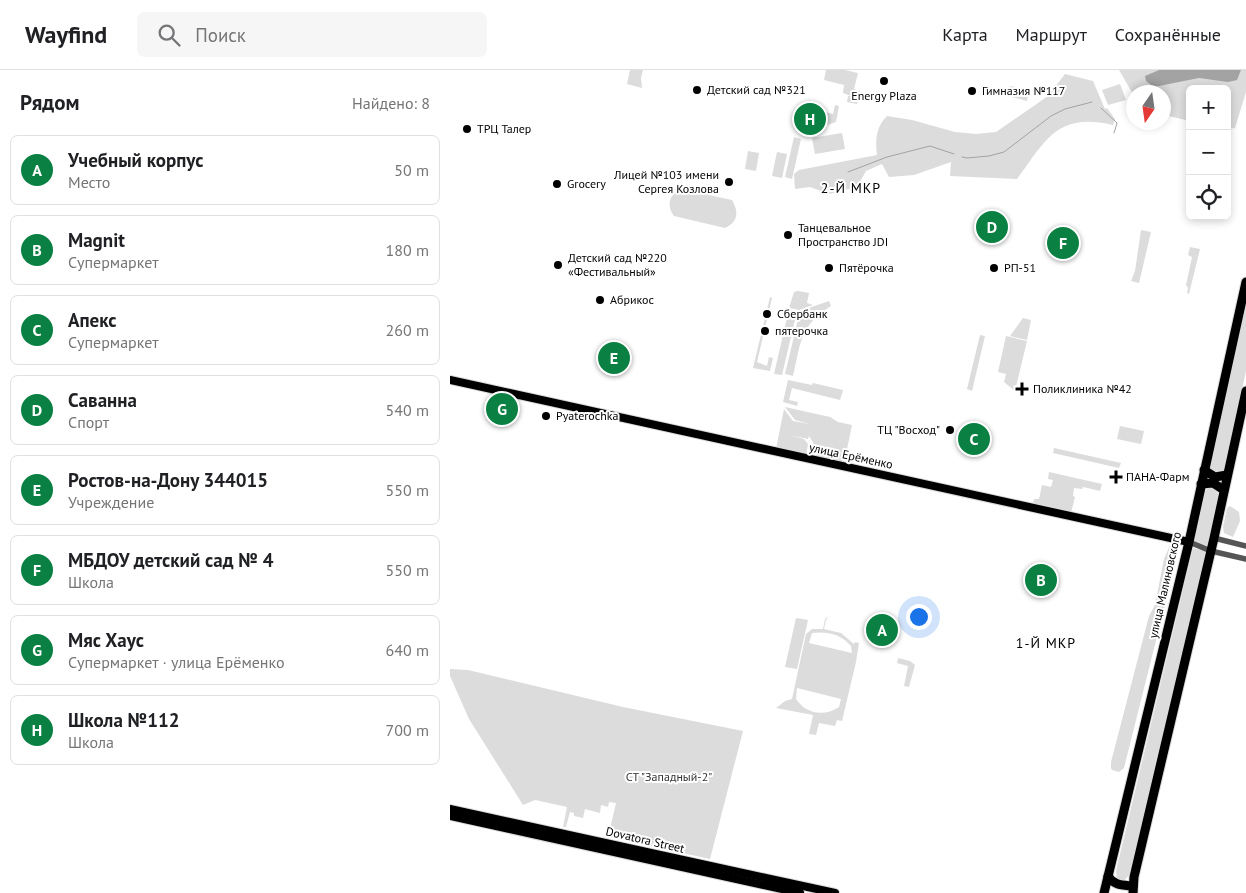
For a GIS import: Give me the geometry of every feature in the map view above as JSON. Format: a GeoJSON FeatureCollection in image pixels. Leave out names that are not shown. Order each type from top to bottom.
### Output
{"type":"FeatureCollection","features":[{"type":"Feature","properties":{"kind":"highway","name":"улица Малиновского"},"geometry":{"type":"LineString","coordinates":[[1104,893],[1189,542],[1246,282]]}},
{"type":"Feature","properties":{"kind":"highway"},"geometry":{"type":"LineString","coordinates":[[1108,876],[1112,882],[1133,889],[1134,876],[1211,551],[1246,391]]}},
{"type":"Feature","properties":{"kind":"highway"},"geometry":{"type":"LineString","coordinates":[[1204,470],[1214,476],[1227,475]]}},
{"type":"Feature","properties":{"kind":"highway"},"geometry":{"type":"LineString","coordinates":[[1201,484],[1213,483],[1224,490]]}},
{"type":"Feature","properties":{"kind":"main road","name":"улица Ерёменко"},"geometry":{"type":"LineString","coordinates":[[450,380],[1189,542]]}},
{"type":"Feature","properties":{"kind":"main road","name":"Dovatora Street"},"geometry":{"type":"LineString","coordinates":[[450,809],[835,893]]}},
{"type":"Feature","properties":{"kind":"main road","name":"Dovatora Street"},"geometry":{"type":"LineString","coordinates":[[450,816],[800,893]]}},
{"type":"Feature","properties":{"kind":"street"},"geometry":{"type":"LineString","coordinates":[[1214,538],[1246,546]]}},
{"type":"Feature","properties":{"kind":"street","name":"улица Ерёменко"},"geometry":{"type":"LineString","coordinates":[[1189,542],[1211,551],[1246,559]]}},
{"type":"Feature","properties":{"kind":"street"},"geometry":{"type":"LineString","coordinates":[[1226,554],[1225,548],[1229,542]]}},
{"type":"Feature","properties":{"kind":"green space"},"geometry":{"type":"Polygon","coordinates":[[[630,70],[643,70],[641,78],[642,88],[627,84],[630,70]]]}},
{"type":"Feature","properties":{"kind":"green space"},"geometry":{"type":"Polygon","coordinates":[[[826,70],[845,70],[858,73],[854,89],[860,91],[857,104],[847,102],[848,96],[851,96],[843,93],[844,85],[824,80],[826,70]]]}},
{"type":"Feature","properties":{"kind":"green space"},"geometry":{"type":"Polygon","coordinates":[[[1119,70],[1246,70],[1246,92],[1235,128],[1231,128],[1231,85],[1186,85],[1186,120],[1171,117],[1171,85],[1128,85],[1119,70]]]}},
{"type":"Feature","properties":{"kind":"green space"},"geometry":{"type":"Polygon","coordinates":[[[1065,74],[1093,81],[1105,109],[1107,108],[1115,119],[1113,125],[1078,122],[1055,132],[1036,152],[1017,179],[950,176],[951,162],[914,175],[889,177],[882,164],[866,171],[857,187],[829,194],[810,187],[795,189],[794,174],[799,170],[877,155],[877,134],[883,120],[887,116],[912,120],[955,132],[976,134],[996,132],[1048,96],[1065,74]]]}},
{"type":"Feature","properties":{"kind":"green space"},"geometry":{"type":"Polygon","coordinates":[[[1120,84],[1126,100],[1108,105],[1102,90],[1120,84]]]}},
{"type":"Feature","properties":{"kind":"green space"},"geometry":{"type":"Polygon","coordinates":[[[1010,86],[1029,90],[1027,101],[1008,96],[1010,86]]]}},
{"type":"Feature","properties":{"kind":"green space"},"geometry":{"type":"Polygon","coordinates":[[[835,105],[839,106],[836,122],[811,129],[817,110],[833,114],[835,105]]]}},
{"type":"Feature","properties":{"kind":"green space"},"geometry":{"type":"Polygon","coordinates":[[[842,133],[845,149],[815,154],[812,138],[842,133]]]}},
{"type":"Feature","properties":{"kind":"green space"},"geometry":{"type":"Polygon","coordinates":[[[794,137],[801,139],[792,179],[785,177],[794,137]]]}},
{"type":"Feature","properties":{"kind":"green space"},"geometry":{"type":"Polygon","coordinates":[[[748,151],[759,153],[756,171],[745,169],[748,151]]]}},
{"type":"Feature","properties":{"kind":"green space"},"geometry":{"type":"Polygon","coordinates":[[[777,152],[787,154],[782,178],[772,176],[777,152]]]}},
{"type":"Feature","properties":{"kind":"green space"},"geometry":{"type":"Polygon","coordinates":[[[681,189],[732,200],[736,209],[735,220],[725,228],[674,216],[670,208],[671,197],[681,189]]]}},
{"type":"Feature","properties":{"kind":"green space"},"geometry":{"type":"Polygon","coordinates":[[[1141,230],[1151,232],[1139,283],[1131,281],[1135,271],[1141,230]]]}},
{"type":"Feature","properties":{"kind":"green space"},"geometry":{"type":"Polygon","coordinates":[[[1190,247],[1200,249],[1189,294],[1187,293],[1188,288],[1186,285],[1192,257],[1188,255],[1190,247]]]}},
{"type":"Feature","properties":{"kind":"green space"},"geometry":{"type":"Polygon","coordinates":[[[794,292],[809,293],[807,303],[813,305],[799,310],[789,308],[794,292]]]}},
{"type":"Feature","properties":{"kind":"green space"},"geometry":{"type":"Polygon","coordinates":[[[770,297],[772,298],[757,362],[767,366],[769,357],[773,358],[770,371],[753,368],[770,297]]]}},
{"type":"Feature","properties":{"kind":"green space"},"geometry":{"type":"Polygon","coordinates":[[[1246,299],[1246,371],[1224,472],[1219,474],[1209,468],[1246,299]]]}},
{"type":"Feature","properties":{"kind":"green space"},"geometry":{"type":"Polygon","coordinates":[[[829,301],[831,306],[813,321],[803,336],[793,376],[785,374],[800,311],[829,301]]]}},
{"type":"Feature","properties":{"kind":"green space"},"geometry":{"type":"Polygon","coordinates":[[[789,309],[797,311],[782,375],[774,374],[789,309]]]}},
{"type":"Feature","properties":{"kind":"green space"},"geometry":{"type":"Polygon","coordinates":[[[1023,318],[1031,320],[1027,340],[1010,336],[1023,318]]]}},
{"type":"Feature","properties":{"kind":"green space"},"geometry":{"type":"Polygon","coordinates":[[[980,335],[985,336],[972,391],[967,389],[980,335]]]}},
{"type":"Feature","properties":{"kind":"green space"},"geometry":{"type":"Polygon","coordinates":[[[1006,336],[1027,341],[1015,391],[1004,382],[1006,374],[998,372],[1006,336]]]}},
{"type":"Feature","properties":{"kind":"green space"},"geometry":{"type":"Polygon","coordinates":[[[788,380],[812,385],[813,383],[843,390],[840,400],[792,388],[789,400],[798,402],[797,406],[783,402],[788,380]]]}},
{"type":"Feature","properties":{"kind":"green space"},"geometry":{"type":"Polygon","coordinates":[[[785,407],[830,417],[838,422],[852,425],[844,464],[816,458],[817,452],[813,450],[814,444],[809,436],[808,439],[789,435],[804,439],[808,444],[806,456],[776,449],[784,409],[793,421],[810,424],[795,420],[785,407]]]}},
{"type":"Feature","properties":{"kind":"green space"},"geometry":{"type":"Polygon","coordinates":[[[1120,426],[1144,431],[1141,444],[1117,439],[1120,426]]]}},
{"type":"Feature","properties":{"kind":"green space"},"geometry":{"type":"Polygon","coordinates":[[[1054,448],[1121,463],[1119,468],[1053,453],[1054,448]]]}},
{"type":"Feature","properties":{"kind":"green space"},"geometry":{"type":"Polygon","coordinates":[[[1049,472],[1102,484],[1100,491],[1083,487],[1082,489],[1074,488],[1073,496],[1075,497],[1071,513],[1033,504],[1034,499],[1039,499],[1042,485],[1051,487],[1053,480],[1048,479],[1049,472]]]}},
{"type":"Feature","properties":{"kind":"green space"},"geometry":{"type":"Polygon","coordinates":[[[1212,487],[1217,490],[1218,495],[1208,546],[1194,543],[1205,492],[1208,488],[1212,487]]]}},
{"type":"Feature","properties":{"kind":"green space"},"geometry":{"type":"Polygon","coordinates":[[[1230,506],[1239,512],[1240,521],[1233,537],[1224,533],[1223,527],[1227,508],[1230,506]]]}},
{"type":"Feature","properties":{"kind":"green space"},"geometry":{"type":"Polygon","coordinates":[[[1171,543],[1177,545],[1176,561],[1124,768],[1119,772],[1112,770],[1111,762],[1149,616],[1155,605],[1164,559],[1171,543]]]}},
{"type":"Feature","properties":{"kind":"green space"},"geometry":{"type":"Polygon","coordinates":[[[1193,548],[1206,551],[1132,866],[1129,875],[1123,882],[1117,879],[1116,871],[1193,548]]]}},
{"type":"Feature","properties":{"kind":"green space"},"geometry":{"type":"Polygon","coordinates":[[[829,616],[824,629],[841,633],[854,644],[855,642],[859,643],[842,721],[837,720],[835,726],[819,723],[816,735],[809,734],[813,715],[776,708],[785,701],[792,699],[806,634],[812,629],[823,629],[825,619],[829,616]],[[823,632],[812,633],[809,643],[852,653],[851,646],[838,636],[823,632]],[[797,688],[796,699],[810,711],[821,713],[839,707],[841,699],[797,688]]]}},
{"type":"Feature","properties":{"kind":"green space"},"geometry":{"type":"Polygon","coordinates":[[[796,618],[808,620],[797,669],[785,667],[796,618]]]}},
{"type":"Feature","properties":{"kind":"green space"},"geometry":{"type":"Polygon","coordinates":[[[898,658],[910,661],[915,665],[909,687],[904,686],[908,666],[897,663],[898,658]]]}},
{"type":"Feature","properties":{"kind":"green space","name":"СТ \"Западный-2\""},"geometry":{"type":"Polygon","coordinates":[[[450,669],[468,670],[623,707],[743,731],[710,859],[608,837],[616,803],[609,802],[608,807],[601,805],[600,813],[585,809],[583,818],[574,816],[574,813],[570,812],[566,827],[563,827],[567,807],[535,800],[523,805],[469,719],[450,676],[450,669]]]}},
{"type":"Feature","properties":{"kind":"shaded area"},"geometry":{"type":"Polygon","coordinates":[[[1159,70],[1241,70],[1237,80],[1228,82],[1199,78],[1164,85],[1151,85],[1146,81],[1145,76],[1159,70]]]}},
{"type":"Feature","properties":{"kind":"waterway"},"geometry":{"type":"LineString","coordinates":[[962,157],[989,156],[1004,152],[1051,116],[1065,109],[1092,102]]}},
{"type":"Feature","properties":{"kind":"waterway"},"geometry":{"type":"LineString","coordinates":[[1101,108],[1117,123],[1114,133]]}},
{"type":"Feature","properties":{"kind":"waterway"},"geometry":{"type":"LineString","coordinates":[[848,172],[887,157],[930,146],[954,154]]}},
{"type":"Feature","properties":{"kind":"place","name":"Energy Plaza"},"geometry":{"type":"Point","coordinates":[884,81]}},
{"type":"Feature","properties":{"kind":"place","name":"Детский сад №321"},"geometry":{"type":"Point","coordinates":[697,90]}},
{"type":"Feature","properties":{"kind":"place","name":"Гимназия №117"},"geometry":{"type":"Point","coordinates":[972,91]}},
{"type":"Feature","properties":{"kind":"place","name":"Школа №112"},"geometry":{"type":"Point","coordinates":[810,119]}},
{"type":"Feature","properties":{"kind":"place","name":"ТРЦ Талер"},"geometry":{"type":"Point","coordinates":[467,129]}},
{"type":"Feature","properties":{"kind":"place","name":"Лицей №103 имени Сергея Козлова"},"geometry":{"type":"Point","coordinates":[729,182]}},
{"type":"Feature","properties":{"kind":"place","name":"Grocery"},"geometry":{"type":"Point","coordinates":[557,184]}},
{"type":"Feature","properties":{"kind":"place","name":"Саванна"},"geometry":{"type":"Point","coordinates":[992,227]}},
{"type":"Feature","properties":{"kind":"place","name":"Танцевальное Пространство JDI"},"geometry":{"type":"Point","coordinates":[788,235]}},
{"type":"Feature","properties":{"kind":"place","name":"МБДОУ детский сад № 4"},"geometry":{"type":"Point","coordinates":[1063,243]}},
{"type":"Feature","properties":{"kind":"place","name":"Детский сад №220 «Фестивальный»"},"geometry":{"type":"Point","coordinates":[558,265]}},
{"type":"Feature","properties":{"kind":"place","name":"Пятёрочка"},"geometry":{"type":"Point","coordinates":[829,268]}},
{"type":"Feature","properties":{"kind":"place","name":"РП-51"},"geometry":{"type":"Point","coordinates":[994,268]}},
{"type":"Feature","properties":{"kind":"place","name":"Абрикос"},"geometry":{"type":"Point","coordinates":[600,300]}},
{"type":"Feature","properties":{"kind":"place","name":"Сбербанк"},"geometry":{"type":"Point","coordinates":[767,314]}},
{"type":"Feature","properties":{"kind":"place","name":"пятерочка"},"geometry":{"type":"Point","coordinates":[765,331]}},
{"type":"Feature","properties":{"kind":"place","name":"Ростов-на-Дону 344015"},"geometry":{"type":"Point","coordinates":[614,358]}},
{"type":"Feature","properties":{"kind":"place","name":"Поликлиника №42"},"geometry":{"type":"Point","coordinates":[1022,389]}},
{"type":"Feature","properties":{"kind":"place","name":"Мяс Хаус"},"geometry":{"type":"Point","coordinates":[502,409]}},
{"type":"Feature","properties":{"kind":"place","name":"Pyaterochka"},"geometry":{"type":"Point","coordinates":[546,416]}},
{"type":"Feature","properties":{"kind":"place","name":"ТЦ \"Восход\""},"geometry":{"type":"Point","coordinates":[950,430]}},
{"type":"Feature","properties":{"kind":"place","name":"Апекс"},"geometry":{"type":"Point","coordinates":[974,439]}},
{"type":"Feature","properties":{"kind":"place","name":"ПАНА-Фарм"},"geometry":{"type":"Point","coordinates":[1116,477]}},
{"type":"Feature","properties":{"kind":"place","name":"Magnit"},"geometry":{"type":"Point","coordinates":[1041,580]}},
{"type":"Feature","properties":{"kind":"place","name":"Учебный корпус"},"geometry":{"type":"Point","coordinates":[882,630]}},
{"type":"Feature","properties":{"kind":"district","name":"2-Й МКР"},"geometry":{"type":"Point","coordinates":[851,188]}},
{"type":"Feature","properties":{"kind":"district","name":"1-Й МКР"},"geometry":{"type":"Point","coordinates":[1046,643]}}]}
